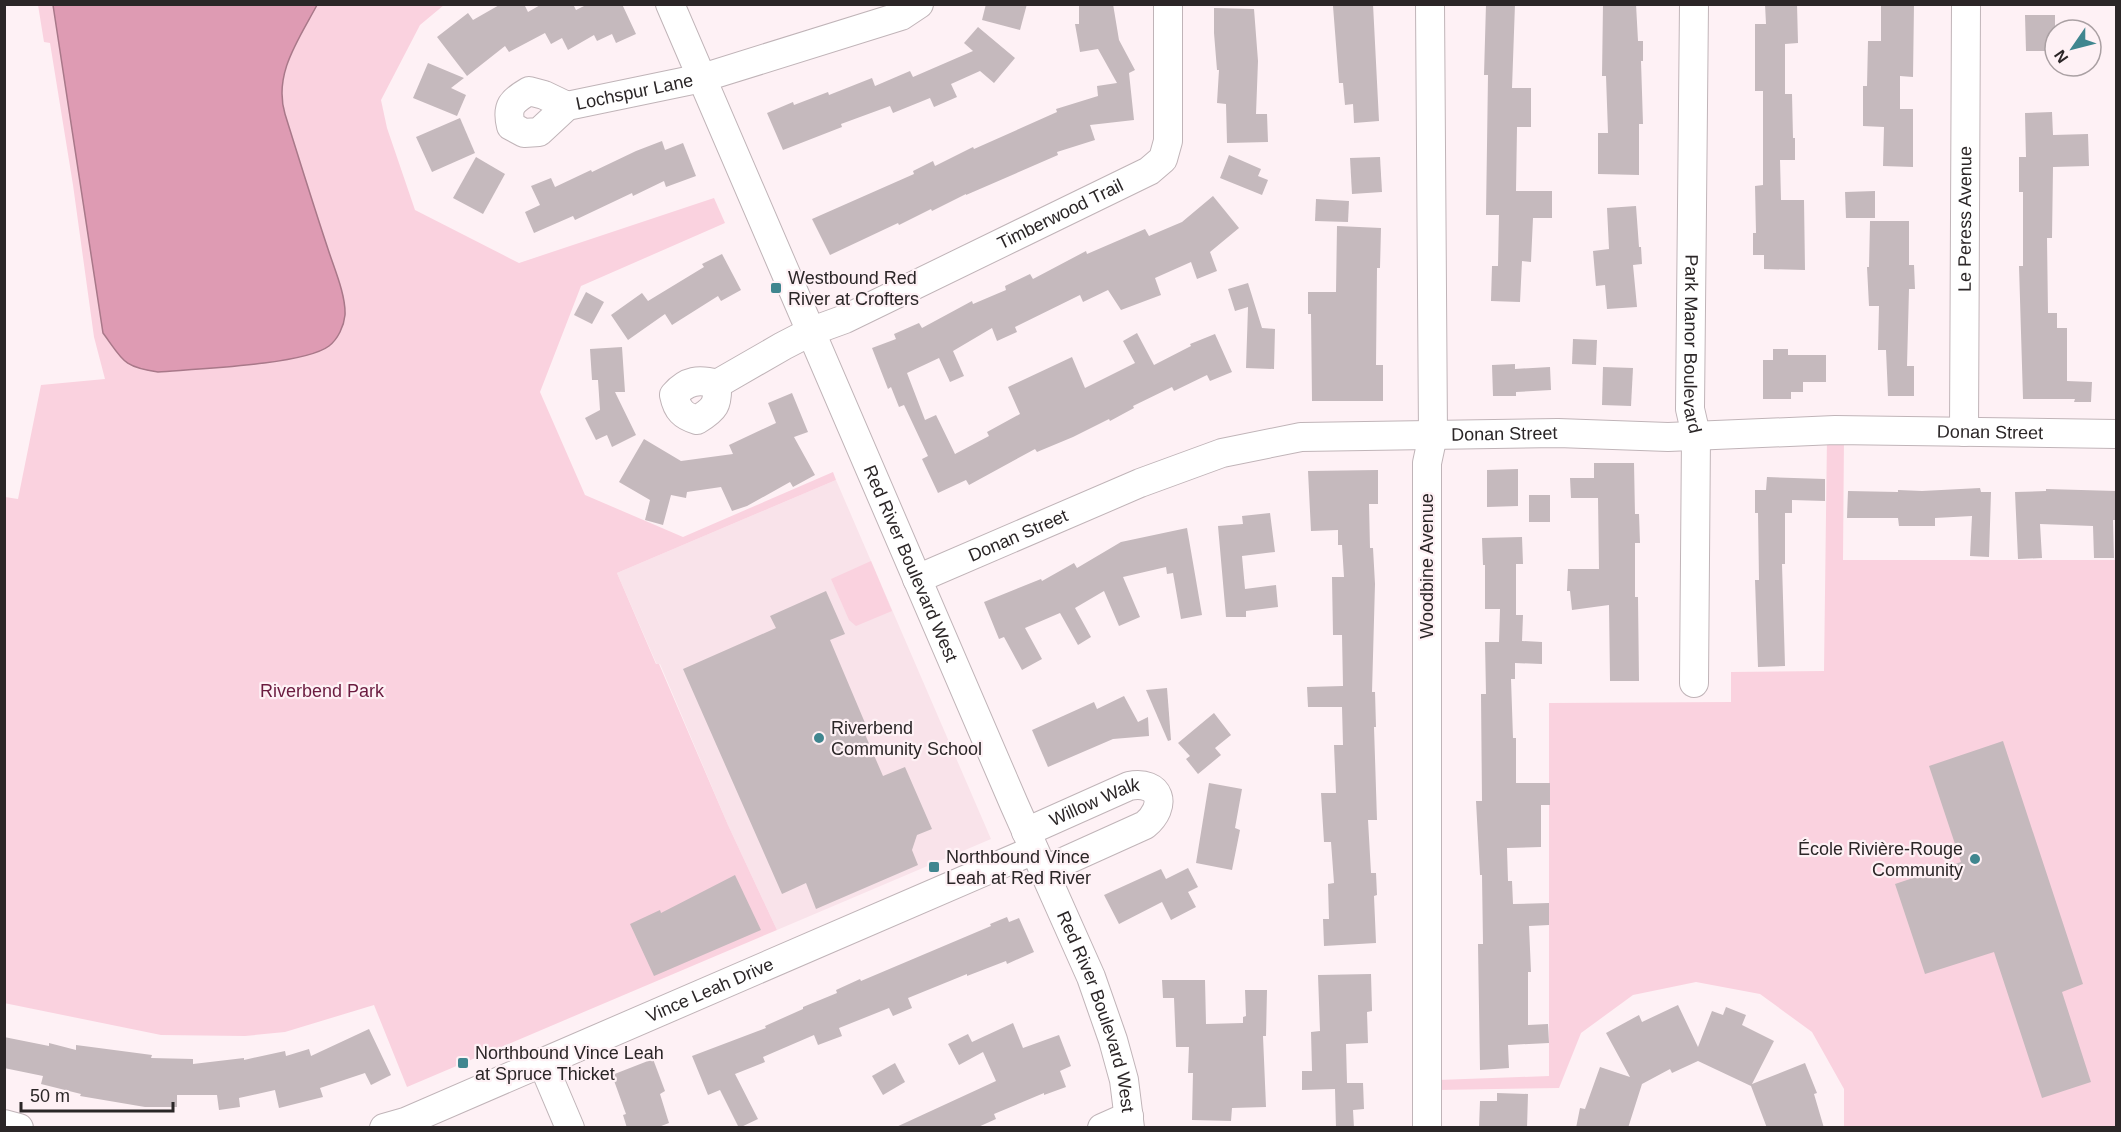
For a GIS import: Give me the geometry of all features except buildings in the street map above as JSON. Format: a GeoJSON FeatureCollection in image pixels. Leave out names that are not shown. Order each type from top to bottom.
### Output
{"type":"FeatureCollection","features":[{"type":"Feature","properties":{"kind":"street","name":"Red River Boulevard West"},"geometry":{"type":"LineString","coordinates":[[670,4],[1034,851],[1091,977],[1110,1030],[1124,1080],[1130,1122]]}},
{"type":"Feature","properties":{"kind":"street"},"geometry":{"type":"LineString","coordinates":[[702,78],[901,16],[919,4]]}},
{"type":"Feature","properties":{"kind":"street","name":"Timberwood Trail"},"geometry":{"type":"LineString","coordinates":[[717,384],[812,331],[845,319],[1149,171],[1163,159],[1168,141],[1168,4]]}},
{"type":"Feature","properties":{"kind":"street","name":"Woodbine Avenue"},"geometry":{"type":"LineString","coordinates":[[1427,1128],[1427,463],[1433,435],[1430,4]]}},
{"type":"Feature","properties":{"kind":"street","name":"Park Manor Boulevard"},"geometry":{"type":"LineString","coordinates":[[1694,4],[1690,409],[1696,435],[1694,683]]}},
{"type":"Feature","properties":{"kind":"street","name":"Le Peress Avenue"},"geometry":{"type":"LineString","coordinates":[[1964,432],[1966,4]]}},
{"type":"Feature","properties":{"kind":"street","name":"Lochspur Lane"},"geometry":{"type":"LineString","coordinates":[[567,106],[702,78]]}},
{"type":"Feature","properties":{"kind":"street","name":"Donan Street"},"geometry":{"type":"LineString","coordinates":[[917,579],[1140,483],[1222,453],[1301,437],[1558,433],[1668,437],[1835,430],[2116,434]]}},
{"type":"Feature","properties":{"kind":"street","name":"Vince Leah Drive"},"geometry":{"type":"LineString","coordinates":[[384,1128],[405,1122],[1034,851]]}},
{"type":"Feature","properties":{"kind":"street"},"geometry":{"type":"LineString","coordinates":[[542,1062],[570,1128]]}},
{"type":"Feature","properties":{"kind":"street"},"geometry":{"type":"LineString","coordinates":[[1102,1128],[1130,1122]]}},
{"type":"Feature","properties":{"kind":"street"},"geometry":{"type":"LineString","coordinates":[[4,1124],[19,1128]]}},
{"type":"Feature","properties":{"kind":"shaded area"},"geometry":{"type":"Polygon","coordinates":[[[53,5],[317,5],[290,57],[282,85],[282,99],[344,299],[343,324],[338,336],[329,346],[297,358],[273,362],[158,372],[137,368],[124,361],[103,333],[53,5]]]}},
{"type":"Feature","properties":{"kind":"shaded area","name":"Riverbend Community School"},"geometry":{"type":"Polygon","coordinates":[[[836,480],[991,839],[777,930],[728,825],[660,664],[657,665],[617,573],[836,480]]]}},
{"type":"Feature","properties":{"kind":"green space","name":"Riverbend Park"},"geometry":{"type":"Polygon","coordinates":[[[38,5],[444,5],[420,25],[381,100],[387,128],[415,210],[519,263],[714,198],[725,223],[581,286],[540,392],[585,495],[683,537],[833,472],[836,480],[617,573],[777,930],[407,1087],[374,1005],[285,1032],[245,1036],[161,1035],[4,1003],[5,497],[18,499],[41,385],[105,379],[94,337],[50,43],[44,42],[38,5]]]}},
{"type":"Feature","properties":{"kind":"green space"},"geometry":{"type":"Polygon","coordinates":[[[1844,436],[1843,560],[2116,560],[2116,1127],[1844,1127],[1844,1089],[1812,1032],[1760,994],[1696,982],[1633,995],[1581,1033],[1559,1088],[1438,1090],[1438,1080],[1549,1076],[1549,703],[1731,702],[1731,672],[1824,671],[1827,437],[1844,436]]]}},
{"type":"Feature","properties":{"kind":"green space"},"geometry":{"type":"Polygon","coordinates":[[[871,561],[892,611],[856,626],[849,620],[831,579],[871,561]]]}},
{"type":"Feature","properties":{"kind":"place","name":"Westbound Red River at Crofters"},"geometry":{"type":"Point","coordinates":[776,288]}},
{"type":"Feature","properties":{"kind":"place","name":"Riverbend Community School"},"geometry":{"type":"Point","coordinates":[819,738]}},
{"type":"Feature","properties":{"kind":"place","name":"École Rivière-Rouge Community"},"geometry":{"type":"Point","coordinates":[1975,859]}},
{"type":"Feature","properties":{"kind":"place","name":"Northbound Vince Leah at Red River"},"geometry":{"type":"Point","coordinates":[934,867]}},
{"type":"Feature","properties":{"kind":"place","name":"Northbound Vince Leah at Spruce Thicket"},"geometry":{"type":"Point","coordinates":[463,1063]}}]}
